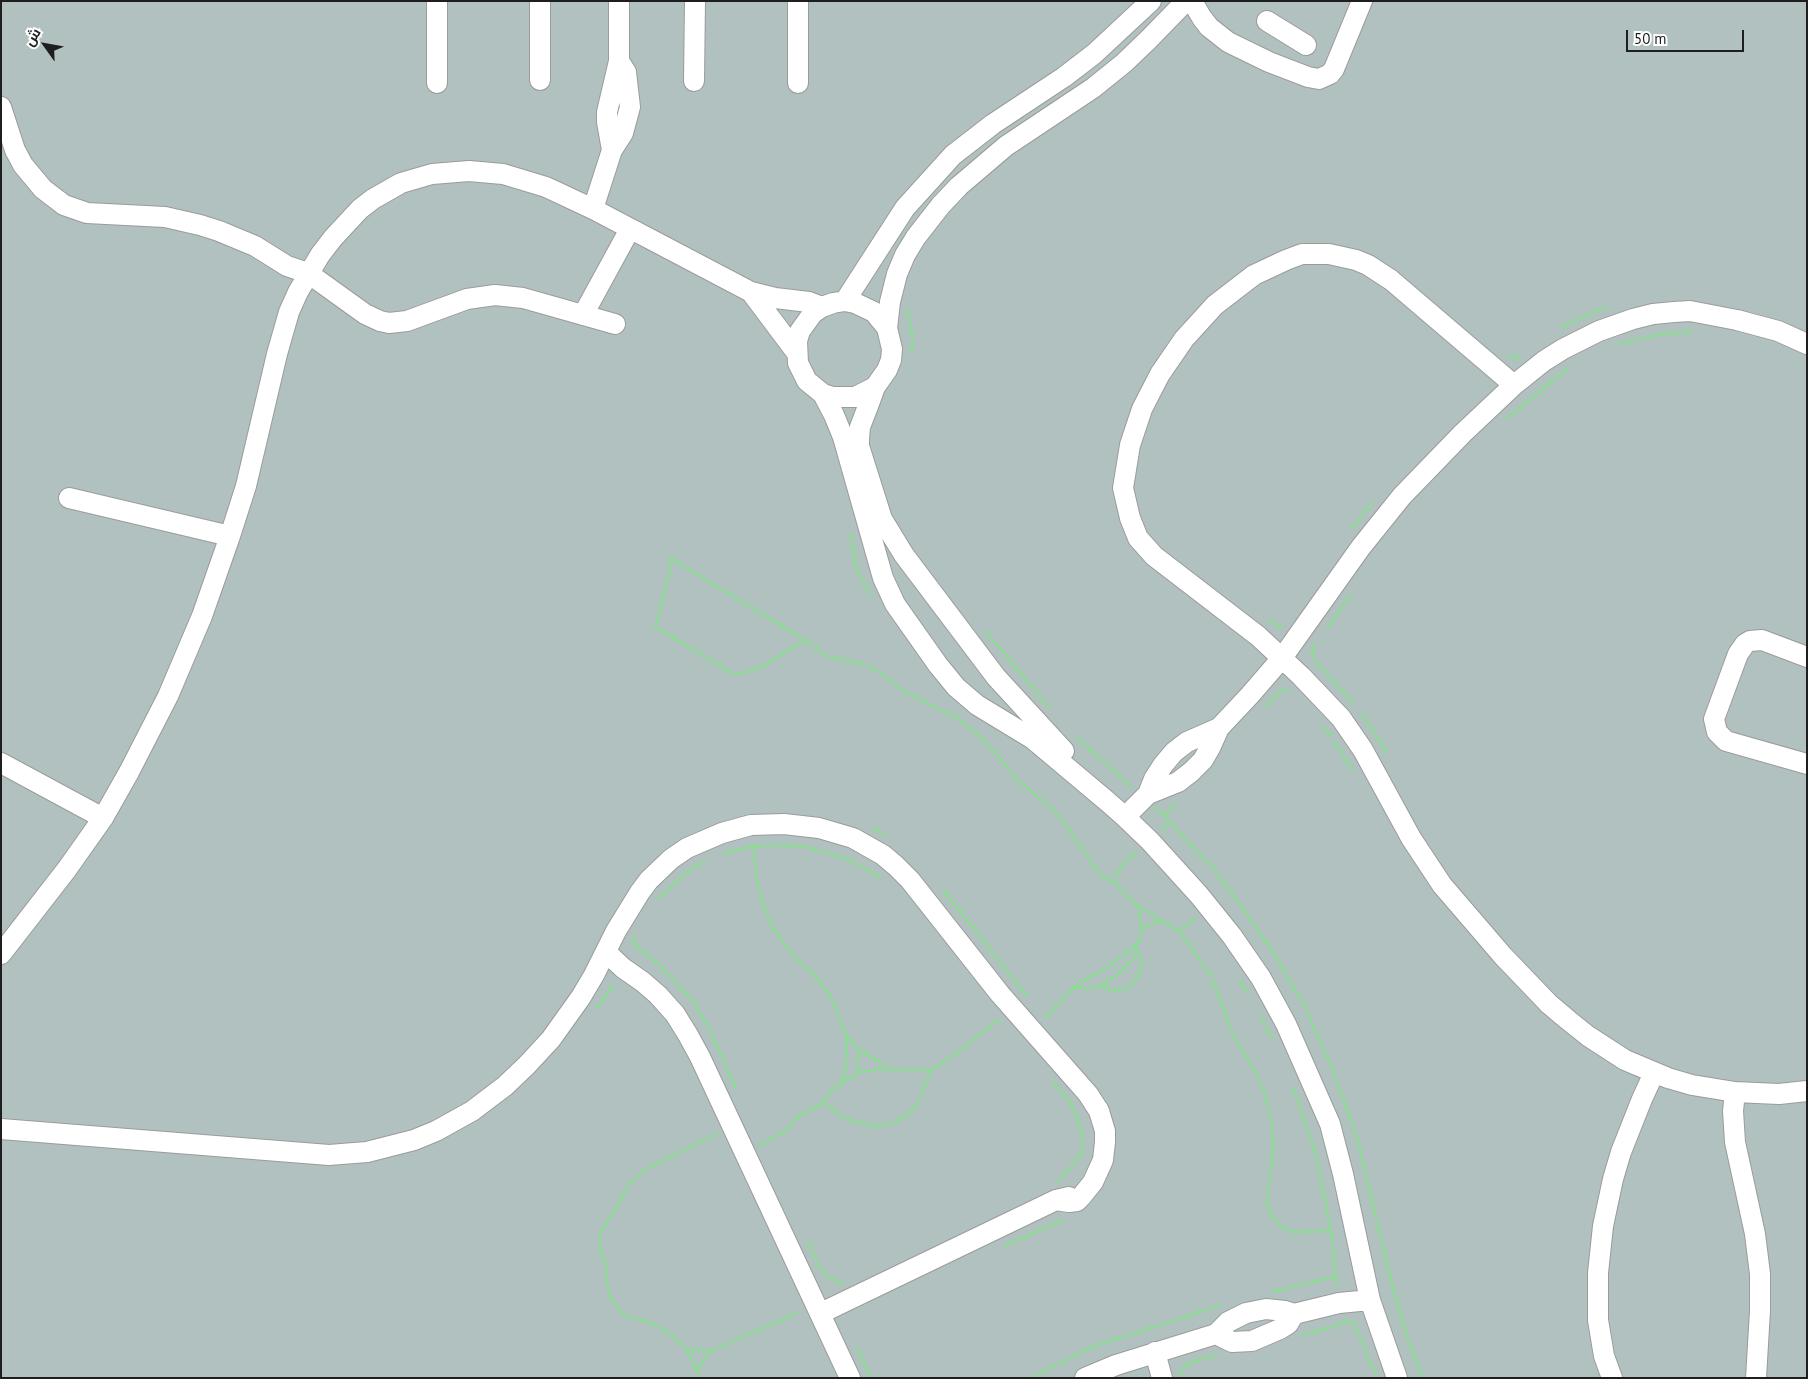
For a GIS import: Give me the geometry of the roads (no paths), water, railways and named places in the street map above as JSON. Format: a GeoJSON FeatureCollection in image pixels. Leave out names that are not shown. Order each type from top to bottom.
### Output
{"type":"FeatureCollection","features":[{"type":"Feature","properties":{"kind":"street"},"geometry":{"type":"LineString","coordinates":[[437,1],[437,83]]}},
{"type":"Feature","properties":{"kind":"street"},"geometry":{"type":"LineString","coordinates":[[540,1],[540,80]]}},
{"type":"Feature","properties":{"kind":"street"},"geometry":{"type":"LineString","coordinates":[[593,209],[612,150],[607,112],[619,61],[619,1]]}},
{"type":"Feature","properties":{"kind":"street"},"geometry":{"type":"LineString","coordinates":[[694,81],[695,1]]}},
{"type":"Feature","properties":{"kind":"street"},"geometry":{"type":"LineString","coordinates":[[798,1],[798,83]]}},
{"type":"Feature","properties":{"kind":"street"},"geometry":{"type":"LineString","coordinates":[[845,302],[905,208],[953,155],[993,124],[1064,77],[1094,54],[1151,1]]}},
{"type":"Feature","properties":{"kind":"street"},"geometry":{"type":"LineString","coordinates":[[1186,1],[1124,63],[1093,88],[1006,146],[959,186],[940,205],[916,237],[905,255],[897,274],[890,302],[887,328],[892,349],[891,360],[888,370],[875,388],[860,427],[859,446],[863,484],[878,564],[888,591],[938,666],[956,687],[977,706],[1033,739],[1125,817],[1199,895],[1232,936],[1261,978],[1286,1024],[1330,1124],[1343,1174],[1370,1300],[1398,1378]]}},
{"type":"Feature","properties":{"kind":"street"},"geometry":{"type":"LineString","coordinates":[[1192,1],[1202,18],[1228,42],[1269,62],[1319,79],[1330,74],[1337,64],[1362,1]]}},
{"type":"Feature","properties":{"kind":"street"},"geometry":{"type":"LineString","coordinates":[[1267,20],[1306,45]]}},
{"type":"Feature","properties":{"kind":"street"},"geometry":{"type":"LineString","coordinates":[[1269,62],[1286,33]]}},
{"type":"Feature","properties":{"kind":"street"},"geometry":{"type":"LineString","coordinates":[[1,107],[12,142],[23,165],[43,189],[64,205],[87,213],[164,217],[200,224],[238,238],[287,266],[308,273],[365,314],[389,323],[408,321],[467,299],[495,295],[523,298],[615,324]]}},
{"type":"Feature","properties":{"kind":"street"},"geometry":{"type":"LineString","coordinates":[[1,954],[44,900],[102,818],[133,765],[168,696],[202,616],[230,536],[248,478],[282,333],[298,292],[308,273],[333,238],[360,208],[401,183],[432,174],[469,170],[503,174],[546,187],[593,209],[751,292],[776,298],[809,302],[822,307]]}},
{"type":"Feature","properties":{"kind":"street"},"geometry":{"type":"LineString","coordinates":[[583,315],[630,229]]}},
{"type":"Feature","properties":{"kind":"street"},"geometry":{"type":"LineString","coordinates":[[1514,385],[1391,280],[1368,265],[1356,260],[1329,254],[1302,254],[1254,275],[1215,305],[1184,339],[1170,358],[1150,392],[1130,445],[1124,488],[1130,518],[1138,538],[1154,556],[1258,636],[1328,704],[1352,734],[1401,822],[1426,862],[1457,903],[1503,956],[1549,1004],[1588,1036],[1625,1060],[1654,1073],[1692,1085],[1735,1092],[1779,1094],[1807,1091]]}},
{"type":"Feature","properties":{"kind":"street"},"geometry":{"type":"LineString","coordinates":[[751,292],[796,352]]}},
{"type":"Feature","properties":{"kind":"street"},"geometry":{"type":"LineString","coordinates":[[887,328],[870,309],[855,303],[833,303],[822,307],[809,317],[796,341],[798,363],[804,377],[823,394],[834,415],[863,484],[888,531],[972,647],[1008,691],[1099,789],[1108,802]]}},
{"type":"Feature","properties":{"kind":"street"},"geometry":{"type":"LineString","coordinates":[[1125,817],[1146,796],[1178,782],[1191,772],[1211,746],[1219,728],[1282,658],[1361,547],[1402,496],[1449,446],[1514,385],[1544,361],[1581,339],[1617,324],[1653,314],[1690,311],[1737,320],[1778,331],[1807,344]]}},
{"type":"Feature","properties":{"kind":"street"},"geometry":{"type":"LineString","coordinates":[[823,394],[844,398],[866,393],[875,388]]}},
{"type":"Feature","properties":{"kind":"street"},"geometry":{"type":"LineString","coordinates":[[69,498],[230,536]]}},
{"type":"Feature","properties":{"kind":"street"},"geometry":{"type":"LineString","coordinates":[[1807,657],[1762,640],[1750,641],[1745,644],[1738,654],[1714,719],[1717,732],[1726,741],[1807,764]]}},
{"type":"Feature","properties":{"kind":"street"},"geometry":{"type":"LineString","coordinates":[[1,763],[102,818]]}},
{"type":"Feature","properties":{"kind":"street"},"geometry":{"type":"LineString","coordinates":[[1,1129],[309,1154],[348,1154],[390,1147],[414,1140],[455,1122],[484,1103],[505,1086],[545,1045],[566,1019],[594,975],[628,911],[650,880],[671,859],[695,843],[736,828],[767,824],[802,825],[836,832],[861,842],[883,855],[910,880],[1000,994],[1070,1075],[1097,1129],[1098,1150],[1090,1173],[1076,1194],[1056,1191],[812,1317]]}},
{"type":"Feature","properties":{"kind":"street"},"geometry":{"type":"LineString","coordinates":[[606,952],[623,968],[643,982],[675,1014],[700,1057],[752,1148],[812,1317],[850,1378]]}},
{"type":"Feature","properties":{"kind":"street"},"geometry":{"type":"LineString","coordinates":[[1612,1378],[1604,1356],[1598,1320],[1598,1273],[1602,1233],[1613,1179],[1621,1152],[1654,1073]]}},
{"type":"Feature","properties":{"kind":"street"},"geometry":{"type":"LineString","coordinates":[[1735,1092],[1733,1111],[1735,1142],[1755,1234],[1760,1274],[1756,1378]]}},
{"type":"Feature","properties":{"kind":"street"},"geometry":{"type":"LineString","coordinates":[[1085,1378],[1116,1365],[1216,1334],[1236,1317],[1256,1310],[1277,1310],[1294,1314],[1341,1312],[1370,1300]]}},
{"type":"Feature","properties":{"kind":"street"},"geometry":{"type":"LineString","coordinates":[[1216,1334],[1232,1342],[1252,1340],[1280,1330],[1288,1324],[1294,1314]]}},
{"type":"Feature","properties":{"kind":"street"},"geometry":{"type":"LineString","coordinates":[[1155,1352],[1162,1378]]}}]}
